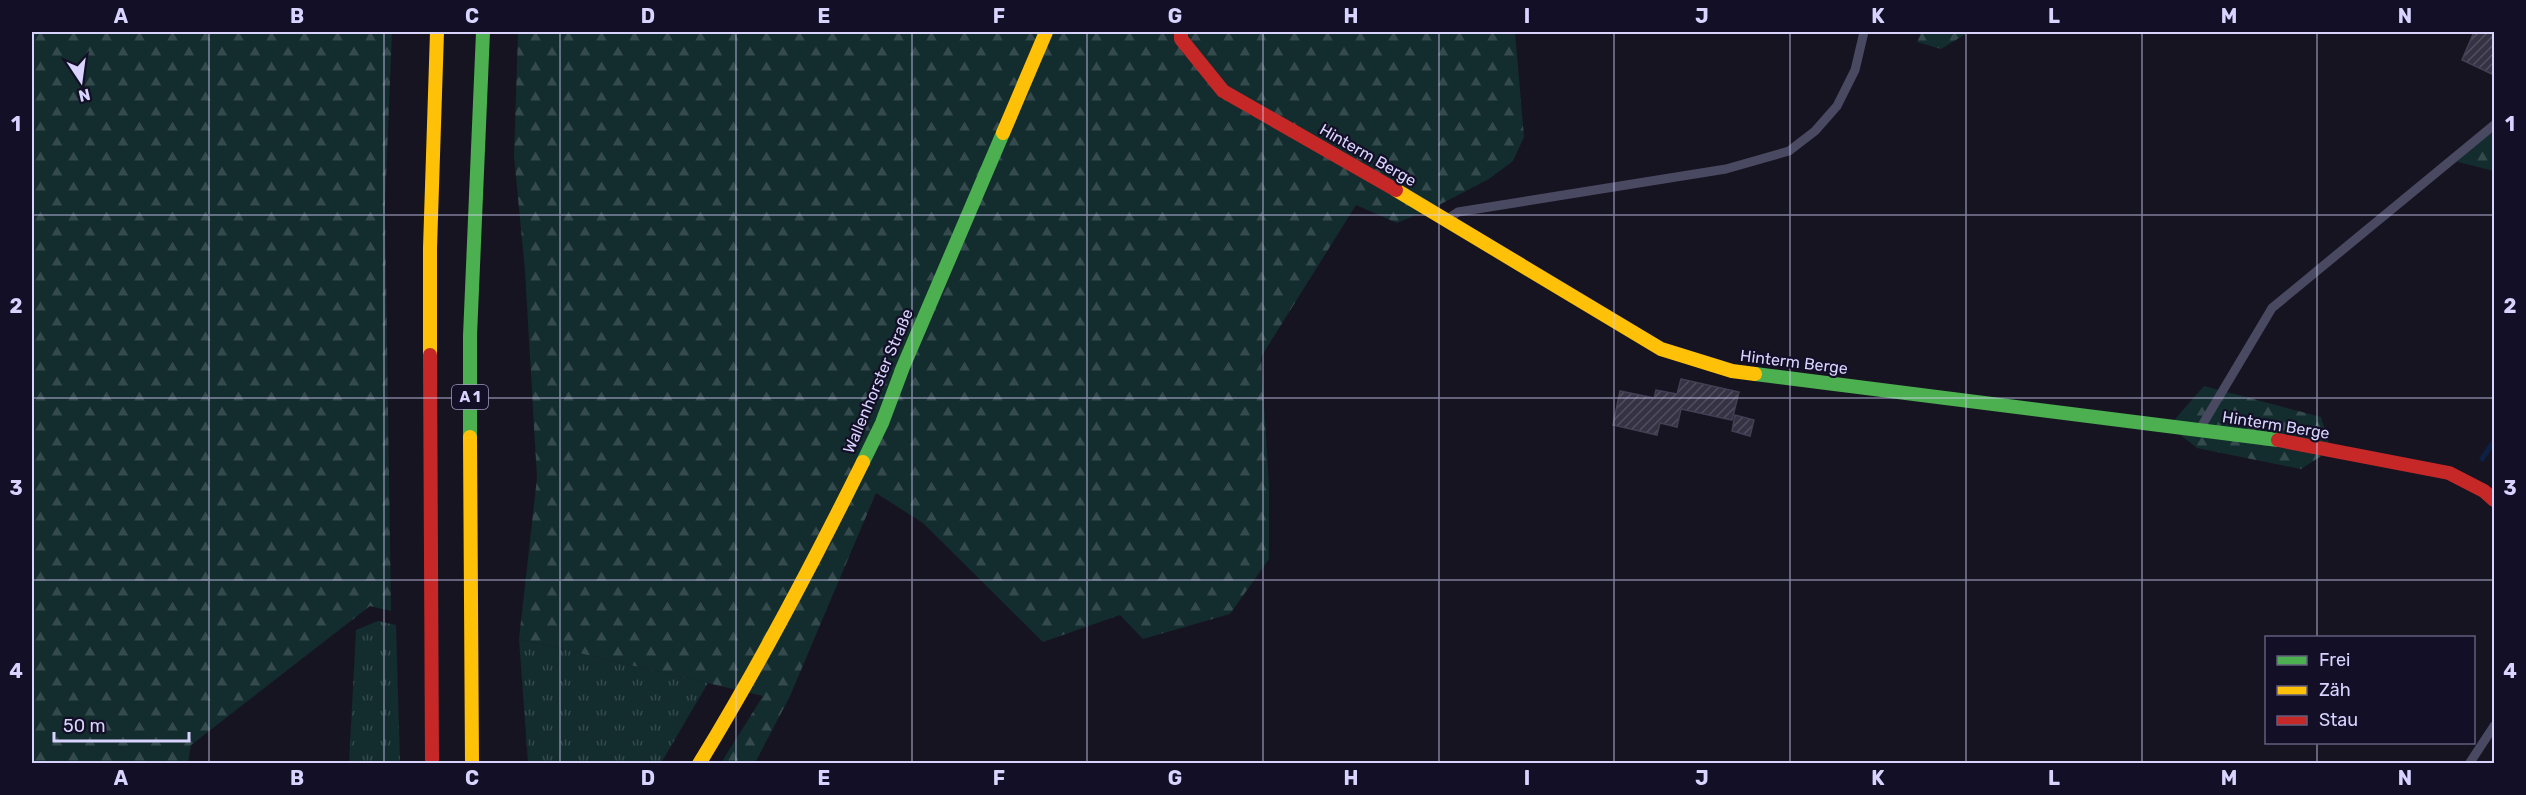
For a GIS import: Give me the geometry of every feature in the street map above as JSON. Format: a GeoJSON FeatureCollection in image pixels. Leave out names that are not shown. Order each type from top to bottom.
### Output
{"type":"FeatureCollection","features":[{"type":"Feature","properties":{"kind":"main road","name":"A 1"},"geometry":{"type":"LineString","coordinates":[[432,764],[430,248],[437,32]]}},
{"type":"Feature","properties":{"kind":"main road","name":"A 1"},"geometry":{"type":"LineString","coordinates":[[472,764],[470,336],[483,32]]}},
{"type":"Feature","properties":{"kind":"main road","name":"Wallenhorster Straße"},"geometry":{"type":"LineString","coordinates":[[699,764],[748,684],[803,582],[882,423],[903,367],[1046,32]]}},
{"type":"Feature","properties":{"kind":"main road","name":"Hinterm Berge"},"geometry":{"type":"LineString","coordinates":[[1180,32],[1181,39],[1223,91],[1447,220],[1661,349],[1732,371],[2287,441],[2449,473],[2484,491],[2494,500]]}},
{"type":"Feature","properties":{"kind":"lane"},"geometry":{"type":"LineString","coordinates":[[1447,220],[1458,212],[1726,169],[1789,151],[1815,131],[1837,106],[1855,70],[1864,32]]}},
{"type":"Feature","properties":{"kind":"lane"},"geometry":{"type":"LineString","coordinates":[[2199,430],[2272,308],[2494,125]]}},
{"type":"Feature","properties":{"kind":"lane"},"geometry":{"type":"LineString","coordinates":[[2469,764],[2494,726]]}},
{"type":"Feature","properties":{"kind":"green space"},"geometry":{"type":"Polygon","coordinates":[[[32,32],[392,32],[385,205],[391,611],[370,606],[191,745],[188,763],[32,763],[32,32]]]}},
{"type":"Feature","properties":{"kind":"green space"},"geometry":{"type":"Polygon","coordinates":[[[518,32],[1515,32],[1524,137],[1513,161],[1489,179],[1439,205],[1397,223],[1356,205],[1261,357],[1269,484],[1269,559],[1230,614],[1143,639],[1120,615],[1043,642],[923,523],[876,493],[790,696],[755,763],[721,763],[763,696],[519,639],[537,478],[525,271],[514,156],[518,32]]]}},
{"type":"Feature","properties":{"kind":"green space"},"geometry":{"type":"Polygon","coordinates":[[[1922,32],[1969,32],[1941,49],[1917,42],[1922,32]]]}},
{"type":"Feature","properties":{"kind":"green space"},"geometry":{"type":"Polygon","coordinates":[[[2486,132],[2494,134],[2494,171],[2450,160],[2486,132]]]}},
{"type":"Feature","properties":{"kind":"green space"},"geometry":{"type":"Polygon","coordinates":[[[2204,386],[2321,417],[2331,450],[2301,469],[2197,448],[2169,426],[2204,386]]]}},
{"type":"Feature","properties":{"kind":"green space"},"geometry":{"type":"Polygon","coordinates":[[[378,621],[396,625],[400,763],[349,763],[356,630],[378,621]]]}},
{"type":"Feature","properties":{"kind":"green space"},"geometry":{"type":"Polygon","coordinates":[[[519,639],[708,683],[661,763],[528,763],[519,639]]]}},
{"type":"Feature","properties":{"kind":"building"},"geometry":{"type":"Polygon","coordinates":[[[2474,32],[2494,34],[2494,75],[2462,60],[2474,32]]]}},
{"type":"Feature","properties":{"kind":"building"},"geometry":{"type":"Polygon","coordinates":[[[1681,379],[1739,392],[1732,420],[1681,409],[1677,427],[1660,423],[1657,435],[1613,425],[1620,391],[1654,398],[1656,390],[1677,394],[1681,379]]]}},
{"type":"Feature","properties":{"kind":"building"},"geometry":{"type":"Polygon","coordinates":[[[1735,415],[1754,420],[1750,436],[1732,431],[1735,415]]]}},
{"type":"Feature","properties":{"kind":"waterway"},"geometry":{"type":"LineString","coordinates":[[2482,459],[2494,441]]}},
{"type":"Feature","properties":{"kind":"traffic: fast"},"geometry":{"type":"LineString","coordinates":[[470,437],[470,336],[483,32]]}},
{"type":"Feature","properties":{"kind":"traffic: fast"},"geometry":{"type":"LineString","coordinates":[[863,462],[882,423],[903,367],[1003,133]]}},
{"type":"Feature","properties":{"kind":"traffic: fast"},"geometry":{"type":"LineString","coordinates":[[1755,374],[2278,440]]}},
{"type":"Feature","properties":{"kind":"traffic: slow"},"geometry":{"type":"LineString","coordinates":[[430,355],[430,248],[437,32]]}},
{"type":"Feature","properties":{"kind":"traffic: slow"},"geometry":{"type":"LineString","coordinates":[[1003,133],[1046,32]]}},
{"type":"Feature","properties":{"kind":"traffic: slow"},"geometry":{"type":"LineString","coordinates":[[1396,190],[1661,349],[1732,371],[1755,374]]}},
{"type":"Feature","properties":{"kind":"traffic: slow"},"geometry":{"type":"LineString","coordinates":[[470,437],[472,764]]}},
{"type":"Feature","properties":{"kind":"traffic: slow"},"geometry":{"type":"LineString","coordinates":[[699,764],[784,615],[863,462]]}},
{"type":"Feature","properties":{"kind":"traffic: jam"},"geometry":{"type":"LineString","coordinates":[[1181,32],[1181,39],[1223,91],[1396,190]]}},
{"type":"Feature","properties":{"kind":"traffic: jam"},"geometry":{"type":"LineString","coordinates":[[430,355],[432,764]]}},
{"type":"Feature","properties":{"kind":"traffic: jam"},"geometry":{"type":"LineString","coordinates":[[2278,440],[2449,473],[2484,491],[2494,500]]}}]}
